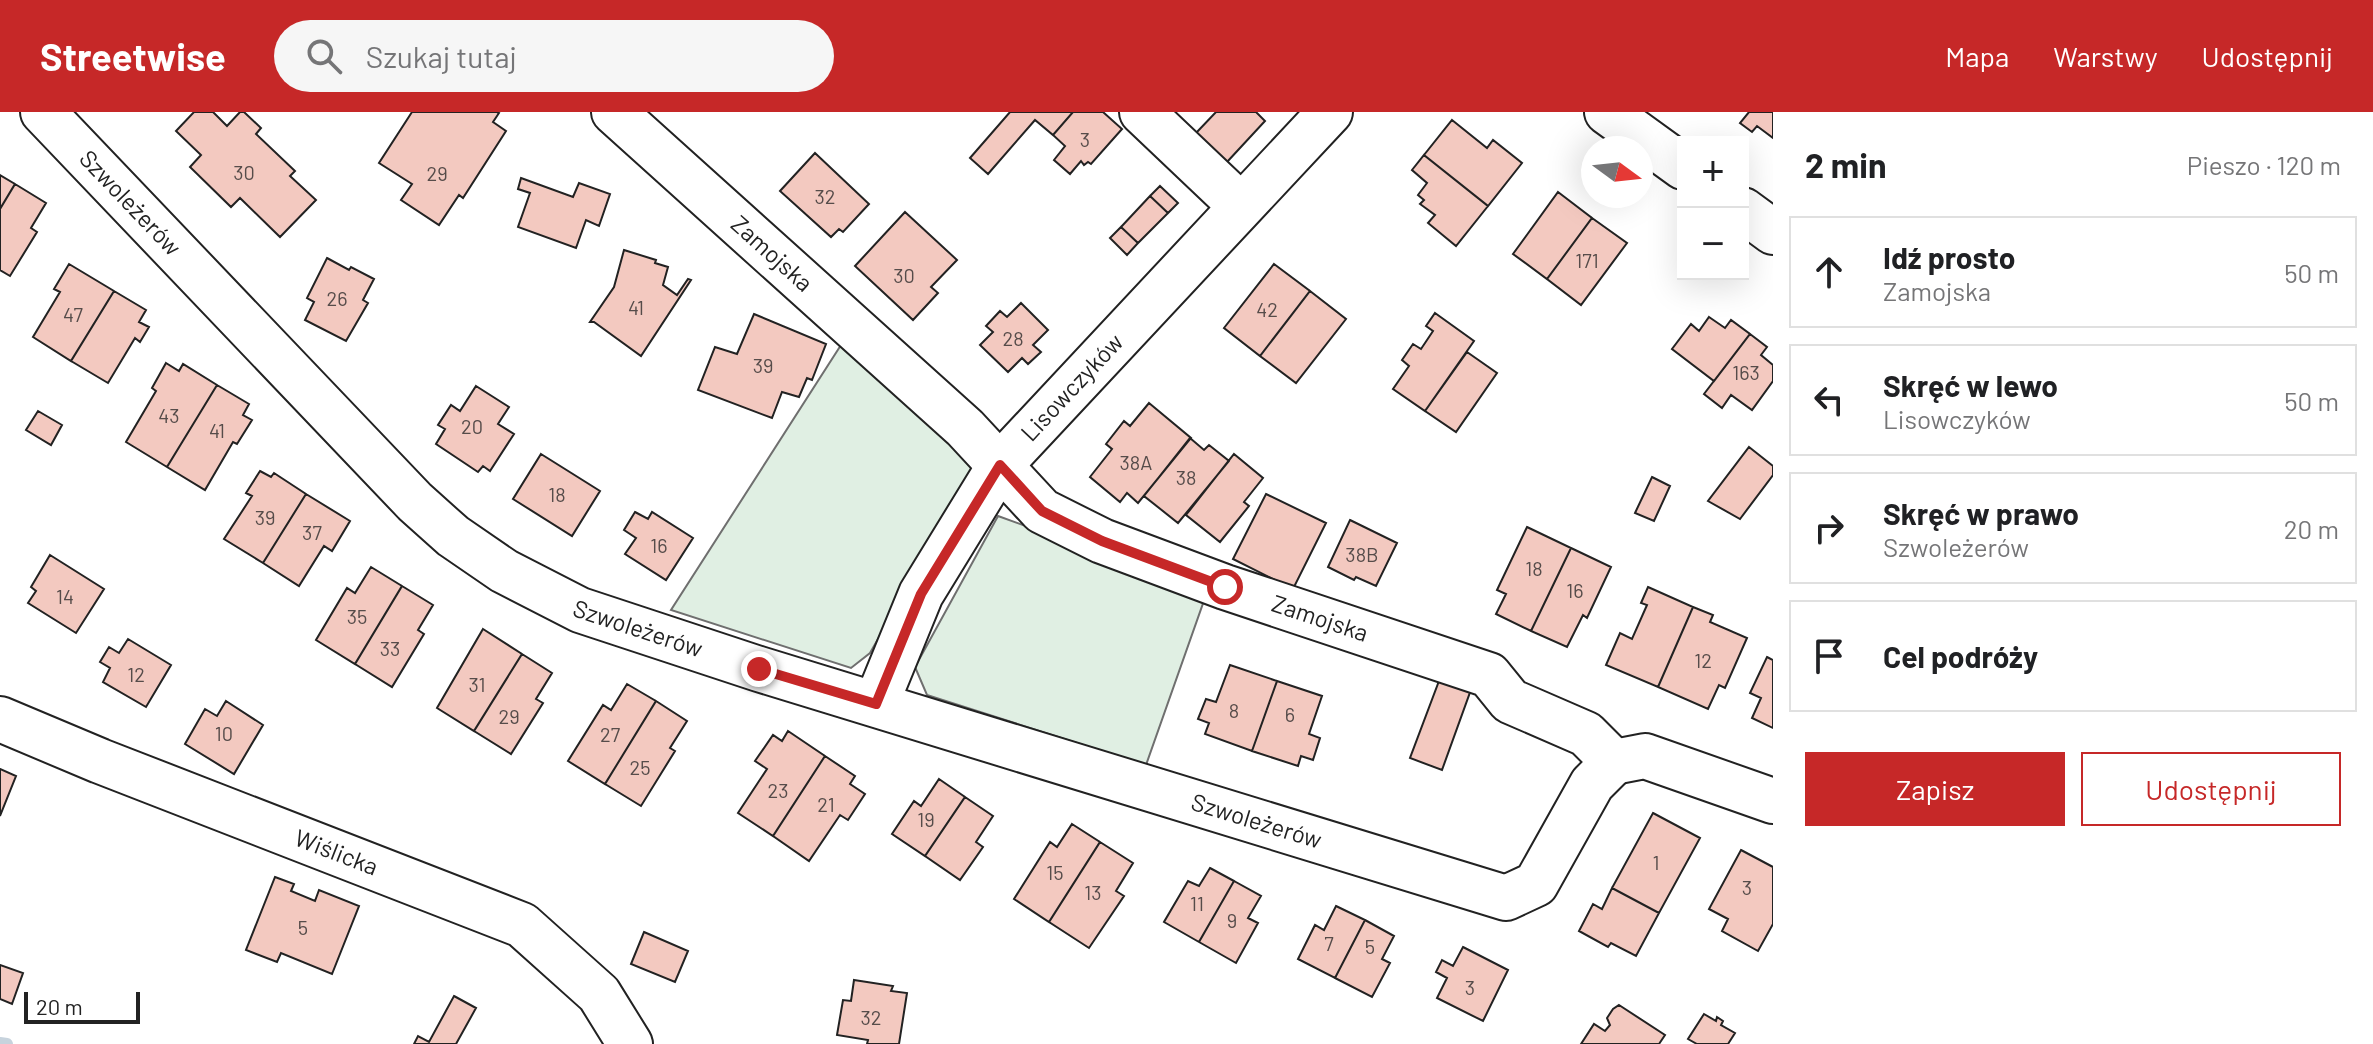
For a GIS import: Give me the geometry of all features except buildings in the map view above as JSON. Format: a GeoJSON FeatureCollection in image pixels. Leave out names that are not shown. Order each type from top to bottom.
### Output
{"type":"FeatureCollection","features":[{"type":"Feature","properties":{"kind":"street","name":"Szwoleżerów"},"geometry":{"type":"LineString","coordinates":[[43,112],[404,490],[453,536],[504,571],[580,610],[731,660],[1506,898],[1536,884],[1592,784],[1614,762]]}},
{"type":"Feature","properties":{"kind":"street","name":"Zamojska"},"geometry":{"type":"LineString","coordinates":[[614,112],[965,428],[1042,511],[1102,541],[1225,587],[1489,675],[1510,701],[1586,734],[1614,762]]}},
{"type":"Feature","properties":{"kind":"street"},"geometry":{"type":"LineString","coordinates":[[1142,112],[1241,206]]}},
{"type":"Feature","properties":{"kind":"street","name":"Lisowczyków"},"geometry":{"type":"LineString","coordinates":[[876,704],[921,594],[1000,465],[1330,112]]}},
{"type":"Feature","properties":{"kind":"street"},"geometry":{"type":"LineString","coordinates":[[1607,112],[1677,163]]}},
{"type":"Feature","properties":{"kind":"street"},"geometry":{"type":"LineString","coordinates":[[1749,214],[1773,232]]}},
{"type":"Feature","properties":{"kind":"street","name":"Wiślicka"},"geometry":{"type":"LineString","coordinates":[[0,719],[522,925],[599,994],[630,1044]]}},
{"type":"Feature","properties":{"kind":"street"},"geometry":{"type":"LineString","coordinates":[[1614,762],[1645,756],[1773,801]]}},
{"type":"Feature","properties":{"kind":"green space"},"geometry":{"type":"Polygon","coordinates":[[[841,345],[961,447],[975,470],[870,653],[851,668],[671,610],[841,345]]]}},
{"type":"Feature","properties":{"kind":"green space"},"geometry":{"type":"Polygon","coordinates":[[[998,516],[1207,592],[1146,765],[927,695],[915,667],[998,516]]]}},
{"type":"Feature","properties":{"kind":"waterway"},"geometry":{"type":"LineString","coordinates":[[0,1043],[7,1044]]}},
{"type":"Feature","properties":{"kind":"route"},"geometry":{"type":"LineString","coordinates":[[759,669],[876,704],[921,594],[1000,465],[1042,511],[1102,541],[1225,587]]}}]}
